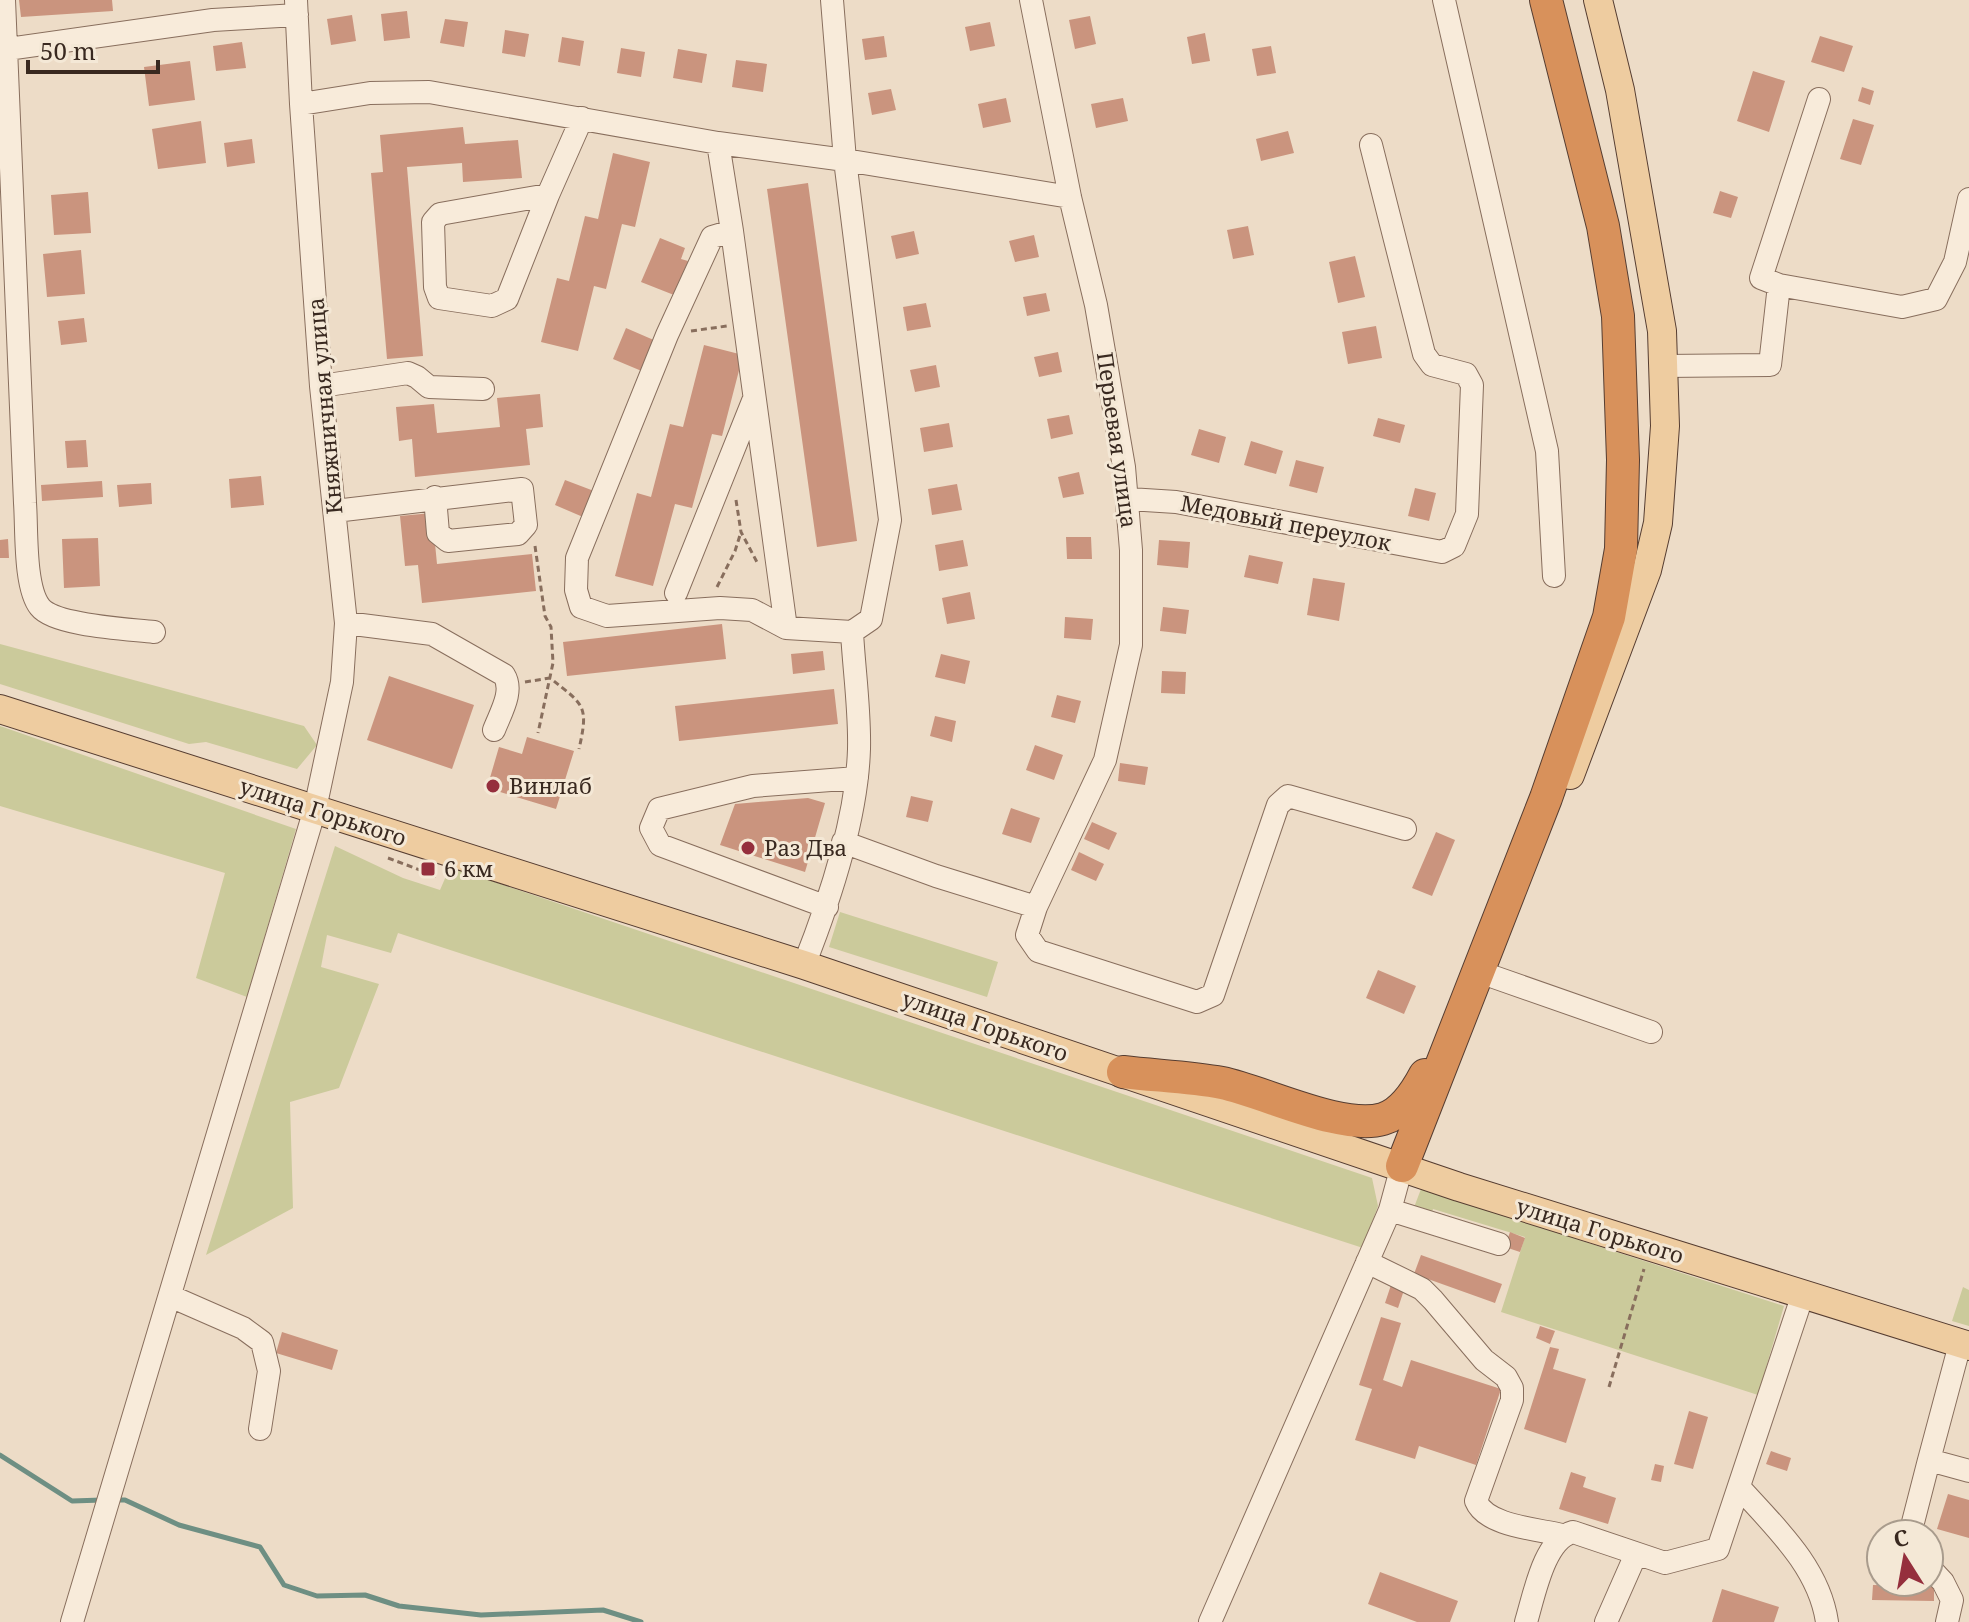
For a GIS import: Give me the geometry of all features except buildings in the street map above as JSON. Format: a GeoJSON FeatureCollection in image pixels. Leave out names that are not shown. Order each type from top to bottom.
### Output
{"type":"FeatureCollection","features":[{"type":"Feature","properties":{"kind":"highway"},"geometry":{"type":"LineString","coordinates":[[1409,1168],[1546,798],[1609,617],[1621,549],[1623,460],[1618,316],[1603,226],[1546,0]]}},
{"type":"Feature","properties":{"kind":"highway"},"geometry":{"type":"LineString","coordinates":[[1123,1072],[1222,1083],[1348,1120],[1387,1118],[1415,1093],[1428,1070],[1488,928],[1508,895]]}},
{"type":"Feature","properties":{"kind":"main road"},"geometry":{"type":"LineString","coordinates":[[1409,1168],[1491,976],[1647,570],[1658,523],[1665,426],[1662,331],[1620,90],[1598,0]]}},
{"type":"Feature","properties":{"kind":"main road","name":"улица Горького"},"geometry":{"type":"LineString","coordinates":[[0,709],[804,965],[1409,1168],[1965,1345]]}},
{"type":"Feature","properties":{"kind":"street"},"geometry":{"type":"LineString","coordinates":[[4,0],[3,50],[25,503],[32,584],[38,605],[64,620],[154,632]]}},
{"type":"Feature","properties":{"kind":"street"},"geometry":{"type":"LineString","coordinates":[[732,231],[712,237],[667,335],[577,558],[576,590],[581,607],[607,616],[752,610],[786,628],[852,632],[871,619],[890,520],[845,160],[832,0]]}},
{"type":"Feature","properties":{"kind":"street","name":"Перьевая улица"},"geometry":{"type":"LineString","coordinates":[[1031,0],[1070,197],[1096,305],[1129,499],[1131,645],[1105,760],[1036,907]]}},
{"type":"Feature","properties":{"kind":"street"},"geometry":{"type":"LineString","coordinates":[[1444,0],[1547,451],[1554,576]]}},
{"type":"Feature","properties":{"kind":"street"},"geometry":{"type":"LineString","coordinates":[[3,50],[297,8]]}},
{"type":"Feature","properties":{"kind":"street","name":"Княжничная улица"},"geometry":{"type":"LineString","coordinates":[[72,1622],[315,809],[342,682],[346,623],[321,386],[297,8]]}},
{"type":"Feature","properties":{"kind":"street"},"geometry":{"type":"LineString","coordinates":[[301,104],[370,93],[429,92],[718,143],[845,160],[1070,197]]}},
{"type":"Feature","properties":{"kind":"street"},"geometry":{"type":"LineString","coordinates":[[1819,99],[1761,278],[1779,285],[1902,307],[1936,299],[1955,262],[1969,199]]}},
{"type":"Feature","properties":{"kind":"street"},"geometry":{"type":"LineString","coordinates":[[548,195],[440,214],[433,222],[435,287],[439,298],[492,306],[507,299],[582,118]]}},
{"type":"Feature","properties":{"kind":"street"},"geometry":{"type":"LineString","coordinates":[[718,143],[786,628]]}},
{"type":"Feature","properties":{"kind":"street","name":"Медовый переулок"},"geometry":{"type":"LineString","coordinates":[[1129,499],[1176,502],[1442,552],[1454,546],[1467,514],[1472,385],[1466,374],[1432,365],[1424,354],[1371,145]]}},
{"type":"Feature","properties":{"kind":"street"},"geometry":{"type":"LineString","coordinates":[[1663,366],[1770,365],[1779,285]]}},
{"type":"Feature","properties":{"kind":"street"},"geometry":{"type":"LineString","coordinates":[[321,386],[408,373],[429,387],[483,389]]}},
{"type":"Feature","properties":{"kind":"street"},"geometry":{"type":"LineString","coordinates":[[676,593],[754,399]]}},
{"type":"Feature","properties":{"kind":"street"},"geometry":{"type":"LineString","coordinates":[[335,511],[435,497],[522,489],[526,525],[518,534],[448,541],[438,533],[435,497]]}},
{"type":"Feature","properties":{"kind":"street"},"geometry":{"type":"LineString","coordinates":[[346,623],[432,634],[504,675],[509,683],[494,730]]}},
{"type":"Feature","properties":{"kind":"street"},"geometry":{"type":"LineString","coordinates":[[804,965],[827,907],[857,778],[859,747],[852,632]]}},
{"type":"Feature","properties":{"kind":"street"},"geometry":{"type":"LineString","coordinates":[[827,907],[660,845],[651,828],[659,809],[690,801],[753,786],[857,778]]}},
{"type":"Feature","properties":{"kind":"street"},"geometry":{"type":"LineString","coordinates":[[843,842],[936,876],[1036,907],[1027,935],[1038,951],[1197,1002],[1213,995],[1278,805],[1288,796],[1405,829]]}},
{"type":"Feature","properties":{"kind":"street"},"geometry":{"type":"LineString","coordinates":[[1491,976],[1651,1032]]}},
{"type":"Feature","properties":{"kind":"street"},"geometry":{"type":"LineString","coordinates":[[1210,1622],[1409,1168]]}},
{"type":"Feature","properties":{"kind":"street"},"geometry":{"type":"LineString","coordinates":[[1390,1210],[1499,1244]]}},
{"type":"Feature","properties":{"kind":"street"},"geometry":{"type":"LineString","coordinates":[[1367,1262],[1422,1289],[1484,1360],[1506,1377],[1512,1388],[1512,1400],[1476,1501],[1479,1510],[1491,1519],[1562,1535],[1573,1532],[1665,1563],[1718,1549],[1803,1294]]}},
{"type":"Feature","properties":{"kind":"street"},"geometry":{"type":"LineString","coordinates":[[170,1296],[243,1328],[262,1342],[269,1371],[260,1429]]}},
{"type":"Feature","properties":{"kind":"street"},"geometry":{"type":"LineString","coordinates":[[1914,1518],[1965,1345]]}},
{"type":"Feature","properties":{"kind":"street"},"geometry":{"type":"LineString","coordinates":[[1929,1460],[1969,1471]]}},
{"type":"Feature","properties":{"kind":"street"},"geometry":{"type":"LineString","coordinates":[[1739,1487],[1787,1540],[1816,1582],[1827,1622]]}},
{"type":"Feature","properties":{"kind":"street"},"geometry":{"type":"LineString","coordinates":[[1526,1622],[1550,1549],[1562,1535]]}},
{"type":"Feature","properties":{"kind":"street"},"geometry":{"type":"LineString","coordinates":[[1606,1622],[1636,1554]]}},
{"type":"Feature","properties":{"kind":"street"},"geometry":{"type":"LineString","coordinates":[[1945,1586],[1952,1600],[1947,1622]]}},
{"type":"Feature","properties":{"kind":"path"},"geometry":{"type":"LineString","coordinates":[[667,335],[744,323]]}},
{"type":"Feature","properties":{"kind":"path"},"geometry":{"type":"LineString","coordinates":[[736,500],[741,532],[755,560],[780,586]]}},
{"type":"Feature","properties":{"kind":"path"},"geometry":{"type":"LineString","coordinates":[[523,529],[537,551],[545,616],[552,634],[553,663],[538,733]]}},
{"type":"Feature","properties":{"kind":"path"},"geometry":{"type":"LineString","coordinates":[[705,610],[731,560],[741,532]]}},
{"type":"Feature","properties":{"kind":"path"},"geometry":{"type":"LineString","coordinates":[[509,683],[550,678],[576,698],[583,710],[584,729],[579,749]]}},
{"type":"Feature","properties":{"kind":"path"},"geometry":{"type":"LineString","coordinates":[[1609,1387],[1650,1246]]}},
{"type":"Feature","properties":{"kind":"green space"},"geometry":{"type":"Polygon","coordinates":[[[0,644],[304,726],[317,745],[297,769],[206,742],[189,744],[0,684],[0,644]]]}},
{"type":"Feature","properties":{"kind":"green space"},"geometry":{"type":"Polygon","coordinates":[[[0,726],[296,829],[247,997],[196,978],[225,873],[0,806],[0,726]]]}},
{"type":"Feature","properties":{"kind":"green space"},"geometry":{"type":"Polygon","coordinates":[[[335,846],[403,878],[440,890],[450,867],[1372,1178],[1378,1206],[1363,1248],[398,933],[391,953],[327,935],[321,967],[379,984],[339,1088],[290,1102],[293,1208],[206,1255],[335,846]]]}},
{"type":"Feature","properties":{"kind":"green space"},"geometry":{"type":"Polygon","coordinates":[[[840,912],[998,962],[987,997],[829,947],[840,912]]]}},
{"type":"Feature","properties":{"kind":"green space"},"geometry":{"type":"Polygon","coordinates":[[[1421,1189],[1784,1306],[1758,1395],[1501,1312],[1525,1237],[1433,1209],[1426,1229],[1413,1210],[1421,1189]]]}},
{"type":"Feature","properties":{"kind":"green space"},"geometry":{"type":"Polygon","coordinates":[[[1963,1287],[1969,1290],[1969,1326],[1952,1321],[1963,1287]]]}},
{"type":"Feature","properties":{"kind":"waterway"},"geometry":{"type":"LineString","coordinates":[[0,1455],[72,1501],[102,1500]]}},
{"type":"Feature","properties":{"kind":"waterway"},"geometry":{"type":"LineString","coordinates":[[116,1500],[125,1500],[179,1525],[260,1547],[284,1585],[317,1596],[365,1595],[399,1606],[481,1615],[603,1610],[641,1622]]}},
{"type":"Feature","properties":{"kind":"place","name":"Винлаб"},"geometry":{"type":"Point","coordinates":[493,786]}},
{"type":"Feature","properties":{"kind":"place","name":"Раз Два"},"geometry":{"type":"Point","coordinates":[748,848]}},
{"type":"Feature","properties":{"kind":"place","name":"6 км"},"geometry":{"type":"Point","coordinates":[428,869]}}]}
